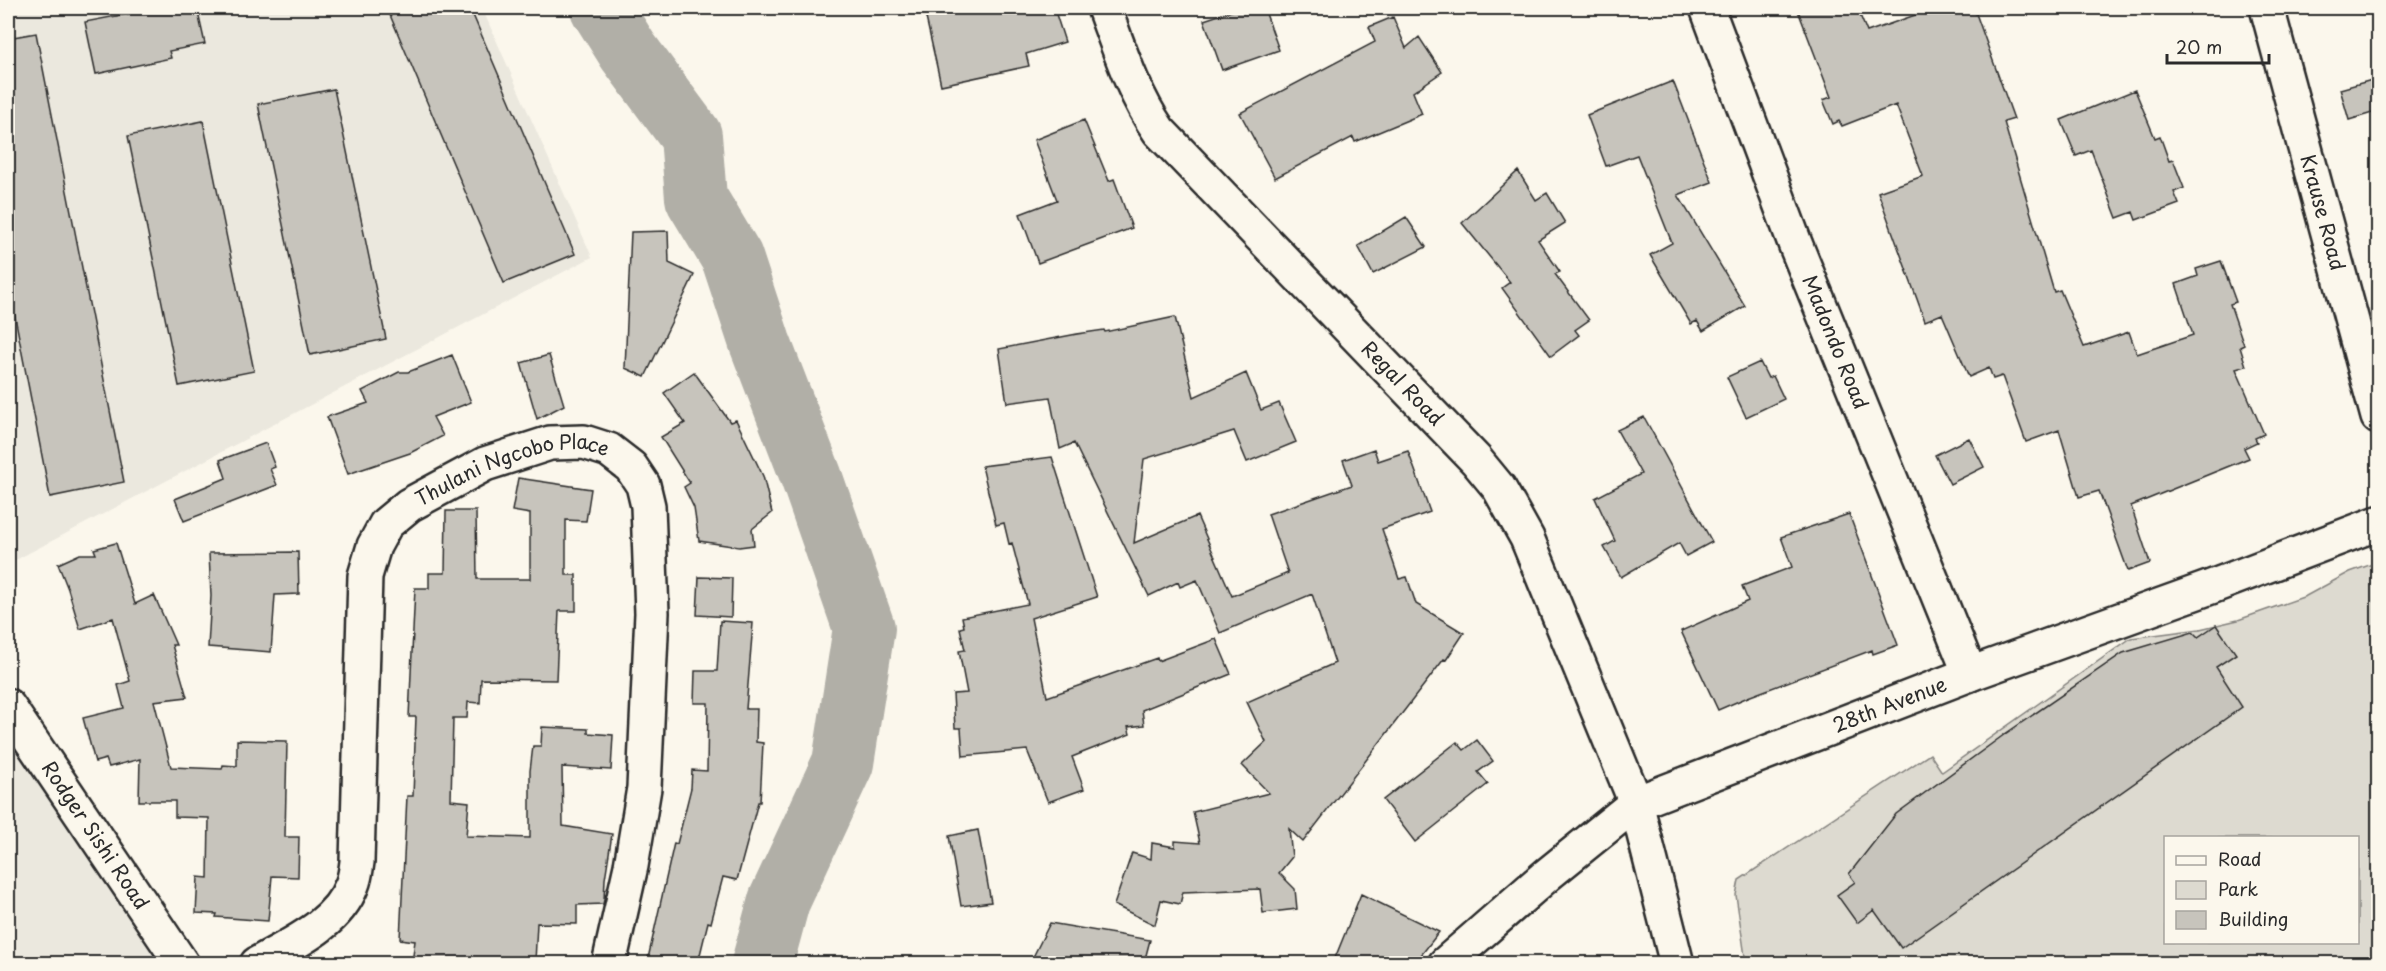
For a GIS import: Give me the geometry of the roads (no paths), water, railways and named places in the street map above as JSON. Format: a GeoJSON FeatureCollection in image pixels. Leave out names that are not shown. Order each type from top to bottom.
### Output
{"type":"FeatureCollection","features":[{"type":"Feature","properties":{"kind":"street","name":"Regal Road"},"geometry":{"type":"LineString","coordinates":[[1104,8],[1131,83],[1143,109],[1159,131],[1476,459],[1499,488],[1527,538],[1636,803],[1677,963]]}},
{"type":"Feature","properties":{"kind":"street","name":"Madondo Road"},"geometry":{"type":"LineString","coordinates":[[1707,8],[1796,246],[1970,674]]}},
{"type":"Feature","properties":{"kind":"street","name":"Krause Road"},"geometry":{"type":"LineString","coordinates":[[2267,8],[2379,417]]}},
{"type":"Feature","properties":{"kind":"street","name":"Thulani Ngcobo Place"},"geometry":{"type":"LineString","coordinates":[[257,963],[316,929],[339,908],[352,886],[357,862],[365,576],[374,546],[386,524],[409,505],[485,464],[550,443],[584,442],[609,450],[631,467],[643,485],[648,506],[652,613],[644,788],[631,866],[609,963]]}},
{"type":"Feature","properties":{"kind":"street","name":"28th Avenue"},"geometry":{"type":"LineString","coordinates":[[1445,963],[1547,875],[1636,803],[1970,674],[2189,596],[2379,523]]}},
{"type":"Feature","properties":{"kind":"street","name":"Rodger Sishi Road"},"geometry":{"type":"LineString","coordinates":[[8,706],[182,963]]}},
{"type":"Feature","properties":{"kind":"waterway"},"geometry":{"type":"LineString","coordinates":[[601,8],[628,51],[691,136],[696,198],[732,258],[760,343],[811,476],[864,628],[843,763],[779,901],[762,964]]}}]}
